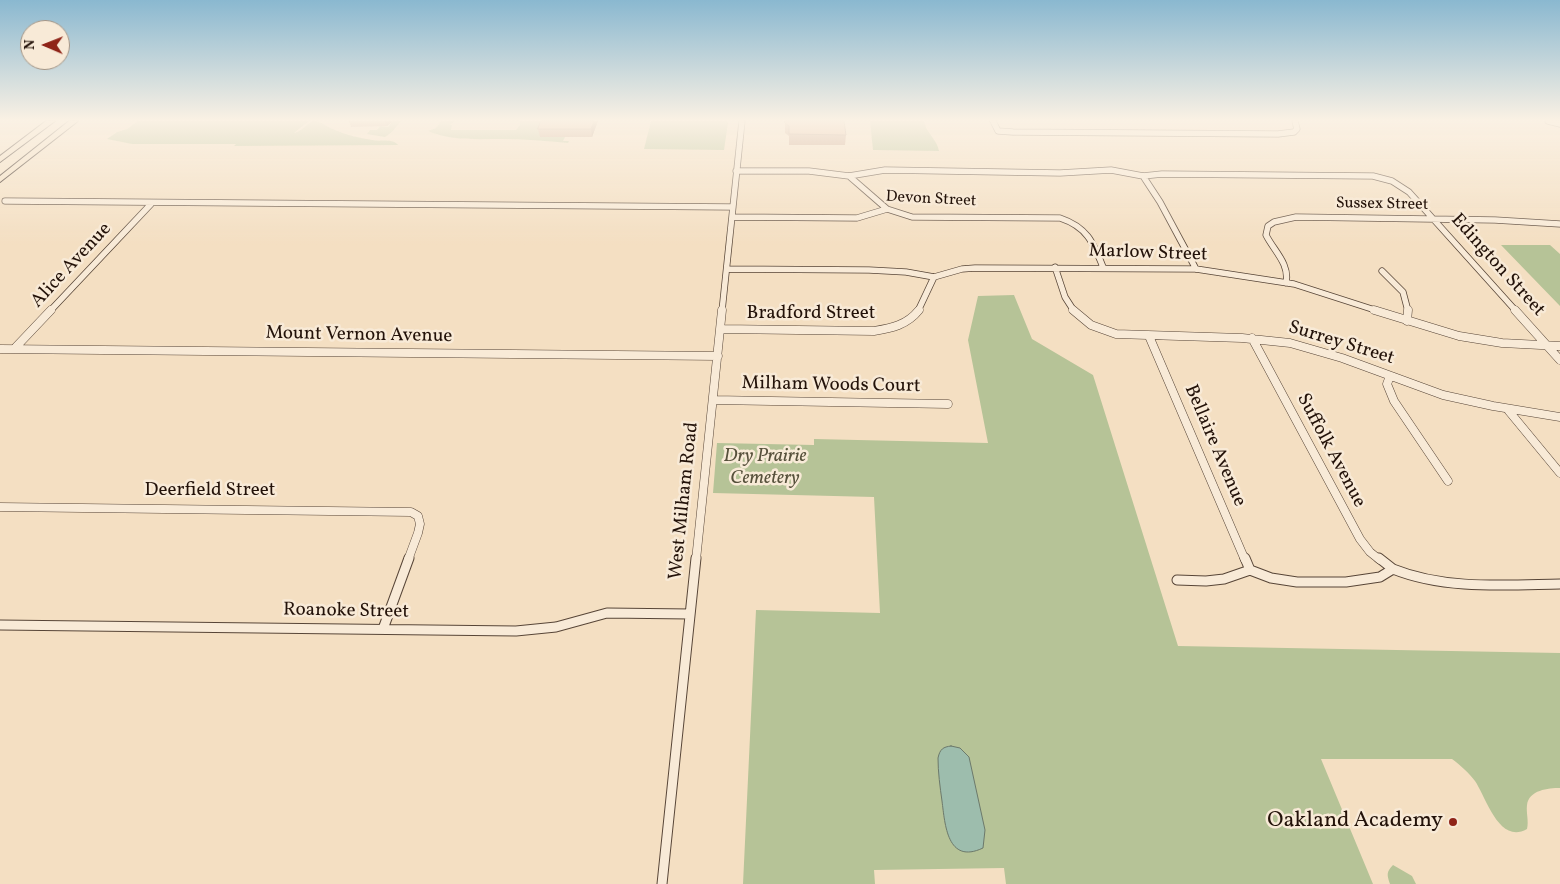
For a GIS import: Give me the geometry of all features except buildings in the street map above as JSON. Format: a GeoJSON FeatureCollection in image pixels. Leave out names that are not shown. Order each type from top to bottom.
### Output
{"type":"FeatureCollection","features":[{"type":"Feature","properties":{"kind":"highway"},"geometry":{"type":"LineString","coordinates":[[0,180],[22,162]]}},
{"type":"Feature","properties":{"kind":"street","name":"West Milham Road"},"geometry":{"type":"LineString","coordinates":[[662,884],[737,162]]}},
{"type":"Feature","properties":{"kind":"street","name":"Edington Street"},"geometry":{"type":"LineString","coordinates":[[736,171],[809,171],[849,176],[885,170],[1060,172],[1111,170],[1143,176],[1162,174],[1360,174],[1384,178],[1405,189],[1560,360]]}},
{"type":"Feature","properties":{"kind":"street"},"geometry":{"type":"LineString","coordinates":[[849,176],[887,209]]}},
{"type":"Feature","properties":{"kind":"street"},"geometry":{"type":"LineString","coordinates":[[1143,176],[1160,202],[1196,269]]}},
{"type":"Feature","properties":{"kind":"street"},"geometry":{"type":"LineString","coordinates":[[5,201],[151,204],[733,207]]}},
{"type":"Feature","properties":{"kind":"street","name":"Alice Avenue"},"geometry":{"type":"LineString","coordinates":[[14,349],[151,204]]}},
{"type":"Feature","properties":{"kind":"street","name":"Devon Street"},"geometry":{"type":"LineString","coordinates":[[732,217],[856,218],[872,215],[887,209],[912,217],[1042,217],[1067,220],[1080,227],[1090,237],[1103,267]]}},
{"type":"Feature","properties":{"kind":"street","name":"Sussex Street"},"geometry":{"type":"LineString","coordinates":[[1286,283],[1286,267],[1266,235],[1268,226],[1274,222],[1296,217],[1434,219],[1560,224]]}},
{"type":"Feature","properties":{"kind":"street","name":"Marlow Street"},"geometry":{"type":"LineString","coordinates":[[727,269],[869,270],[906,272],[934,277],[962,269],[1055,266],[1196,269],[1286,283],[1444,333],[1489,342],[1560,346]]}},
{"type":"Feature","properties":{"kind":"street","name":"Surrey Street"},"geometry":{"type":"LineString","coordinates":[[1055,266],[1066,302],[1084,320],[1103,331],[1115,334],[1149,336],[1252,338],[1309,347],[1438,393],[1508,410],[1560,417]]}},
{"type":"Feature","properties":{"kind":"street"},"geometry":{"type":"LineString","coordinates":[[1382,271],[1398,284],[1407,300],[1409,308],[1406,321]]}},
{"type":"Feature","properties":{"kind":"street","name":"Bradford Street"},"geometry":{"type":"LineString","coordinates":[[721,329],[888,330],[909,321],[915,316],[922,307],[934,277]]}},
{"type":"Feature","properties":{"kind":"street","name":"Bellaire Avenue"},"geometry":{"type":"LineString","coordinates":[[1149,336],[1250,570]]}},
{"type":"Feature","properties":{"kind":"street","name":"Suffolk Avenue"},"geometry":{"type":"LineString","coordinates":[[1252,338],[1360,538],[1375,556],[1407,576],[1426,580],[1488,584],[1560,584]]}},
{"type":"Feature","properties":{"kind":"street","name":"Mount Vernon Avenue"},"geometry":{"type":"LineString","coordinates":[[0,349],[718,356]]}},
{"type":"Feature","properties":{"kind":"street"},"geometry":{"type":"LineString","coordinates":[[1390,376],[1387,384],[1394,402],[1448,481]]}},
{"type":"Feature","properties":{"kind":"street","name":"Milham Woods Court"},"geometry":{"type":"LineString","coordinates":[[713,400],[948,404]]}},
{"type":"Feature","properties":{"kind":"street"},"geometry":{"type":"LineString","coordinates":[[1508,410],[1560,473]]}},
{"type":"Feature","properties":{"kind":"street","name":"Deerfield Street"},"geometry":{"type":"LineString","coordinates":[[0,507],[372,510],[411,512],[418,516],[420,524],[418,533],[382,629]]}},
{"type":"Feature","properties":{"kind":"street"},"geometry":{"type":"LineString","coordinates":[[1177,580],[1206,581],[1224,579],[1250,570],[1271,578],[1296,582],[1329,582],[1380,577],[1393,569]]}},
{"type":"Feature","properties":{"kind":"street","name":"Roanoke Street"},"geometry":{"type":"LineString","coordinates":[[0,625],[516,631],[556,627],[607,613],[690,614]]}},
{"type":"Feature","properties":{"kind":"green space"},"geometry":{"type":"Polygon","coordinates":[[[1501,245],[1550,245],[1560,254],[1560,306],[1501,245]]]}},
{"type":"Feature","properties":{"kind":"green space","name":"Dry Prairie Cemetery"},"geometry":{"type":"Polygon","coordinates":[[[1014,295],[1032,339],[1093,375],[1178,646],[1560,653],[1560,788],[1545,789],[1531,796],[1527,805],[1527,829],[1517,832],[1509,831],[1501,825],[1475,781],[1452,759],[1321,759],[1373,884],[1006,884],[1004,868],[874,870],[875,884],[743,884],[756,610],[880,613],[874,497],[713,493],[717,443],[814,445],[814,439],[988,443],[968,340],[978,296],[1014,295]]]}},
{"type":"Feature","properties":{"kind":"green space"},"geometry":{"type":"Polygon","coordinates":[[[1393,865],[1412,876],[1416,884],[1390,884],[1388,874],[1393,865]]]}},
{"type":"Feature","properties":{"kind":"shaded area"},"geometry":{"type":"Polygon","coordinates":[[[951,746],[960,748],[969,757],[985,830],[983,848],[971,852],[962,851],[955,847],[950,840],[945,820],[938,758],[942,749],[951,746]]]}},
{"type":"Feature","properties":{"kind":"place","name":"Oakland Academy"},"geometry":{"type":"Point","coordinates":[1453,822]}}]}
